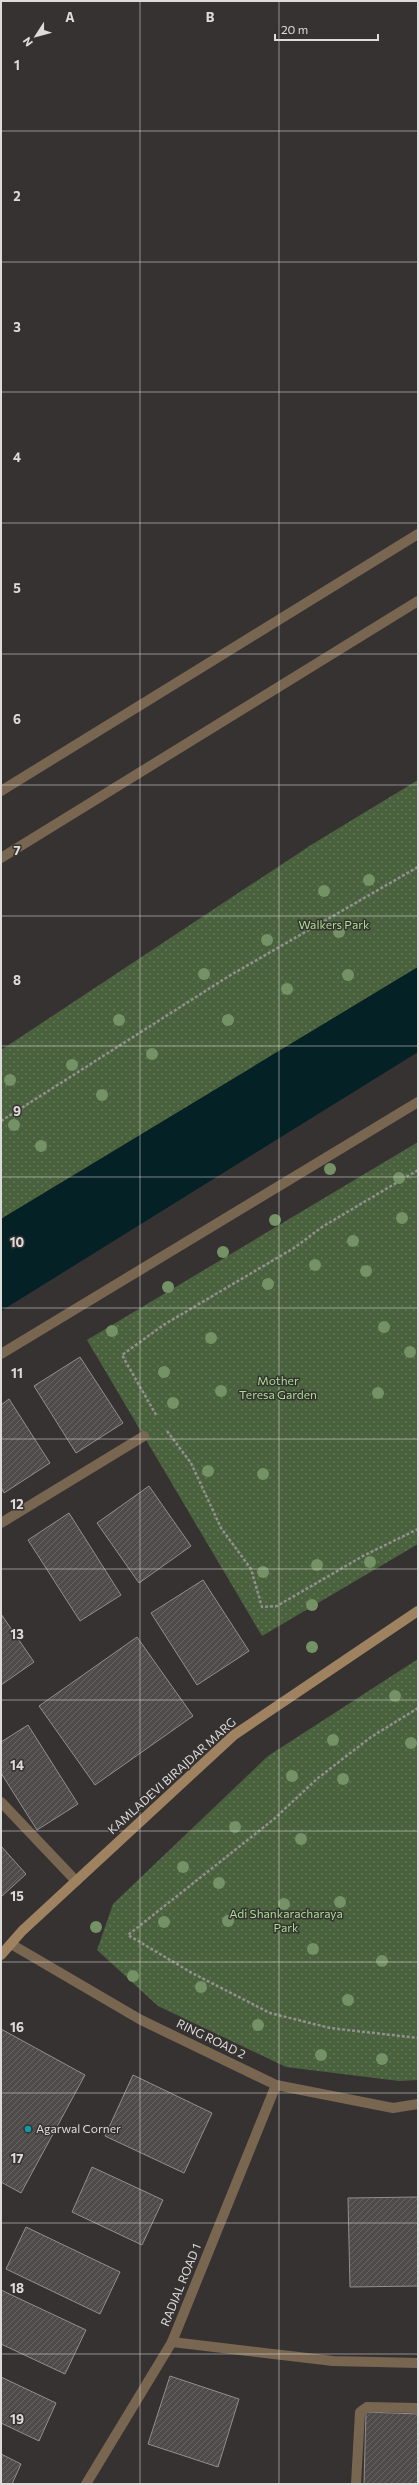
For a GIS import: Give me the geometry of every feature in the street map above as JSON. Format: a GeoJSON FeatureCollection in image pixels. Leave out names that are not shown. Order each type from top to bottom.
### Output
{"type":"FeatureCollection","features":[{"type":"Feature","properties":{"kind":"street"},"geometry":{"type":"LineString","coordinates":[[1,791],[418,534]]}},
{"type":"Feature","properties":{"kind":"street"},"geometry":{"type":"LineString","coordinates":[[1,858],[418,601]]}},
{"type":"Feature","properties":{"kind":"street"},"geometry":{"type":"LineString","coordinates":[[1,1354],[418,1102]]}},
{"type":"Feature","properties":{"kind":"street"},"geometry":{"type":"LineString","coordinates":[[1,1523],[144,1436]]}},
{"type":"Feature","properties":{"kind":"street","name":"KAMLADEVI BIRAJDAR MARG"},"geometry":{"type":"LineString","coordinates":[[1,1955],[76,1881],[234,1736],[418,1611]]}},
{"type":"Feature","properties":{"kind":"street"},"geometry":{"type":"LineString","coordinates":[[1,1802],[76,1881]]}},
{"type":"Feature","properties":{"kind":"street","name":"RING ROAD 2"},"geometry":{"type":"LineString","coordinates":[[11,1944],[141,2020],[276,2085],[393,2108],[418,2104]]}},
{"type":"Feature","properties":{"kind":"street","name":"RADIAL ROAD 1"},"geometry":{"type":"LineString","coordinates":[[86,2484],[172,2342],[276,2085]]}},
{"type":"Feature","properties":{"kind":"street"},"geometry":{"type":"LineString","coordinates":[[172,2342],[333,2361],[418,2363]]}},
{"type":"Feature","properties":{"kind":"street"},"geometry":{"type":"LineString","coordinates":[[356,2484],[360,2412],[367,2407],[418,2408]]}},
{"type":"Feature","properties":{"kind":"path"},"geometry":{"type":"LineString","coordinates":[[1,1121],[229,976],[418,867]]}},
{"type":"Feature","properties":{"kind":"path"},"geometry":{"type":"LineString","coordinates":[[159,1419],[122,1355],[165,1324],[294,1248],[322,1227],[418,1170]]}},
{"type":"Feature","properties":{"kind":"path"},"geometry":{"type":"LineString","coordinates":[[163,1425],[191,1463],[221,1528],[250,1569],[262,1607],[277,1606],[362,1556],[418,1529]]}},
{"type":"Feature","properties":{"kind":"path"},"geometry":{"type":"LineString","coordinates":[[418,1708],[371,1737],[318,1778],[274,1819],[180,1892],[128,1935],[192,1973],[270,2013],[330,2028],[418,2038]]}},
{"type":"Feature","properties":{"kind":"green space","name":"Walkers Park"},"geometry":{"type":"Polygon","coordinates":[[[418,780],[418,967],[1,1219],[1,1050],[311,845],[418,780]]]}},
{"type":"Feature","properties":{"kind":"green space","name":"Mother Teresa Garden"},"geometry":{"type":"Polygon","coordinates":[[[418,1142],[418,1544],[262,1636],[87,1340],[418,1142]]]}},
{"type":"Feature","properties":{"kind":"green space","name":"Adi Shankaracharaya Park"},"geometry":{"type":"Polygon","coordinates":[[[418,1659],[418,2080],[399,2081],[286,2067],[158,2006],[97,1950],[113,1904],[268,1756],[418,1659]]]}},
{"type":"Feature","properties":{"kind":"water"},"geometry":{"type":"Polygon","coordinates":[[[418,967],[418,1052],[1,1311],[1,1219],[418,967]]]}},
{"type":"Feature","properties":{"kind":"building"},"geometry":{"type":"Polygon","coordinates":[[[80,1357],[123,1423],[76,1453],[34,1386],[80,1357]]]}},
{"type":"Feature","properties":{"kind":"building"},"geometry":{"type":"Polygon","coordinates":[[[9,1399],[50,1463],[4,1493],[1,1487],[1,1405],[9,1399]]]}},
{"type":"Feature","properties":{"kind":"building"},"geometry":{"type":"Polygon","coordinates":[[[149,1486],[191,1546],[139,1583],[97,1523],[149,1486]]]}},
{"type":"Feature","properties":{"kind":"building"},"geometry":{"type":"Polygon","coordinates":[[[69,1513],[121,1595],[80,1621],[28,1540],[69,1513]]]}},
{"type":"Feature","properties":{"kind":"building"},"geometry":{"type":"Polygon","coordinates":[[[203,1580],[249,1651],[197,1685],[151,1613],[203,1580]]]}},
{"type":"Feature","properties":{"kind":"building"},"geometry":{"type":"Polygon","coordinates":[[[1,1614],[34,1662],[1,1685],[1,1614]]]}},
{"type":"Feature","properties":{"kind":"building"},"geometry":{"type":"Polygon","coordinates":[[[137,1637],[193,1716],[95,1785],[39,1706],[137,1637]]]}},
{"type":"Feature","properties":{"kind":"building"},"geometry":{"type":"Polygon","coordinates":[[[28,1725],[78,1804],[37,1830],[1,1773],[1,1742],[28,1725]]]}},
{"type":"Feature","properties":{"kind":"building"},"geometry":{"type":"Polygon","coordinates":[[[1,1846],[26,1874],[1,1897],[1,1846]]]}},
{"type":"Feature","properties":{"kind":"building","name":"Agarwal Corner"},"geometry":{"type":"Polygon","coordinates":[[[1,2029],[85,2075],[21,2193],[1,2182],[1,2029]]]}},
{"type":"Feature","properties":{"kind":"building"},"geometry":{"type":"Polygon","coordinates":[[[133,2075],[212,2113],[184,2173],[105,2136],[133,2075]]]}},
{"type":"Feature","properties":{"kind":"building"},"geometry":{"type":"Polygon","coordinates":[[[92,2167],[163,2200],[142,2245],[72,2212],[92,2167]]]}},
{"type":"Feature","properties":{"kind":"building"},"geometry":{"type":"Polygon","coordinates":[[[418,2197],[418,2286],[350,2287],[348,2198],[418,2197]]]}},
{"type":"Feature","properties":{"kind":"building"},"geometry":{"type":"Polygon","coordinates":[[[26,2227],[120,2272],[100,2314],[6,2269],[26,2227]]]}},
{"type":"Feature","properties":{"kind":"building"},"geometry":{"type":"Polygon","coordinates":[[[1,2290],[86,2330],[65,2374],[1,2344],[1,2290]]]}},
{"type":"Feature","properties":{"kind":"building"},"geometry":{"type":"Polygon","coordinates":[[[170,2376],[239,2399],[218,2467],[148,2444],[170,2376]]]}},
{"type":"Feature","properties":{"kind":"building"},"geometry":{"type":"Polygon","coordinates":[[[1,2377],[56,2403],[39,2441],[1,2423],[1,2377]]]}},
{"type":"Feature","properties":{"kind":"building"},"geometry":{"type":"Polygon","coordinates":[[[366,2412],[418,2414],[418,2484],[364,2484],[366,2412]]]}},
{"type":"Feature","properties":{"kind":"building"},"geometry":{"type":"Polygon","coordinates":[[[1,2454],[21,2464],[12,2484],[1,2484],[1,2454]]]}},
{"type":"Feature","properties":{"kind":"place","name":"Agarwal Corner"},"geometry":{"type":"Point","coordinates":[28,2129]}}]}
